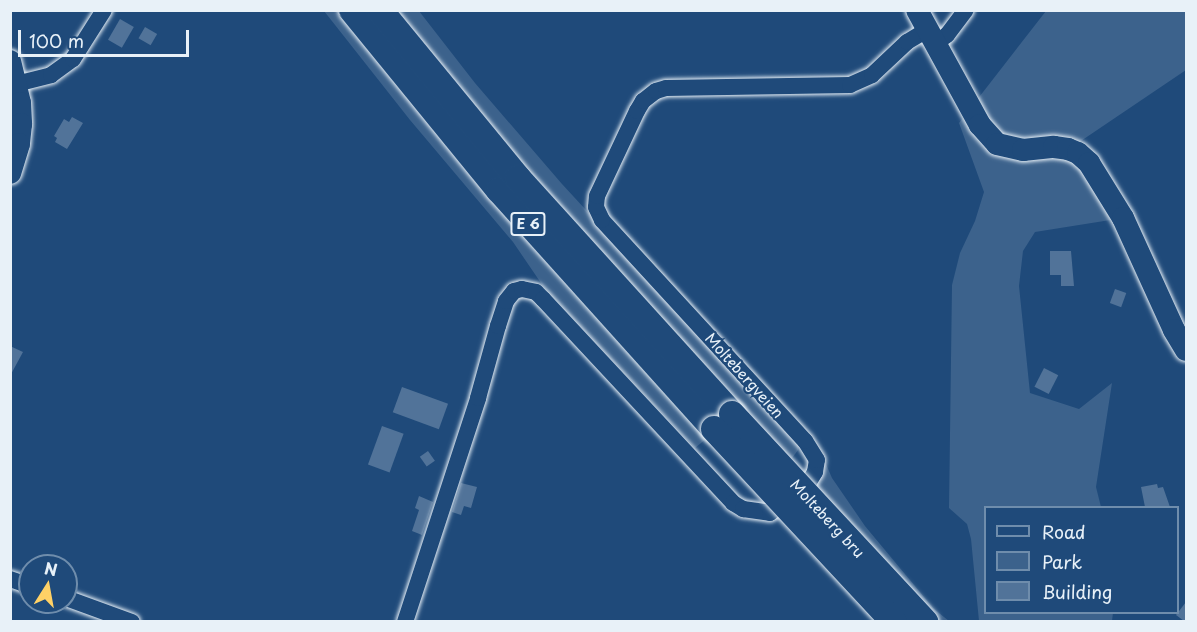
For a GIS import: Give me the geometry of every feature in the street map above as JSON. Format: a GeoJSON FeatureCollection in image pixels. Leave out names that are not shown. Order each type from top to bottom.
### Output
{"type":"FeatureCollection","features":[{"type":"Feature","properties":{"kind":"highway","name":"E 6"},"geometry":{"type":"LineString","coordinates":[[352,10],[499,190],[723,422]]}},
{"type":"Feature","properties":{"kind":"highway","name":"E 6"},"geometry":{"type":"LineString","coordinates":[[380,10],[723,422]]}},
{"type":"Feature","properties":{"kind":"highway","name":"Molteberg bru"},"geometry":{"type":"LineString","coordinates":[[723,422],[894,621]]}},
{"type":"Feature","properties":{"kind":"highway","name":"Molteberg bru"},"geometry":{"type":"LineString","coordinates":[[723,422],[925,621]]}},
{"type":"Feature","properties":{"kind":"main road"},"geometry":{"type":"LineString","coordinates":[[926,28],[980,125],[997,144],[1023,150],[1054,147],[1068,149],[1078,153],[1089,162],[1122,218],[1174,330],[1186,350]]}},
{"type":"Feature","properties":{"kind":"main road"},"geometry":{"type":"LineString","coordinates":[[10,61],[16,84],[21,124],[19,144],[10,173]]}},
{"type":"Feature","properties":{"kind":"street"},"geometry":{"type":"LineString","coordinates":[[16,84],[51,75],[73,58],[104,10]]}},
{"type":"Feature","properties":{"kind":"street"},"geometry":{"type":"LineString","coordinates":[[926,28],[947,35],[966,10]]}},
{"type":"Feature","properties":{"kind":"street","name":"Moltebergveien"},"geometry":{"type":"LineString","coordinates":[[405,621],[478,398],[506,302],[514,291],[522,289],[536,292],[733,503],[743,509],[770,513],[809,482],[815,472],[816,460],[805,441],[602,220],[596,207],[597,196],[637,111],[643,101],[656,91],[666,88],[850,85],[872,75],[926,28]]}},
{"type":"Feature","properties":{"kind":"street"},"geometry":{"type":"LineString","coordinates":[[78,602],[132,621]]}},
{"type":"Feature","properties":{"kind":"green space"},"geometry":{"type":"Polygon","coordinates":[[[324,11],[338,11],[456,158],[707,438],[695,448],[543,286],[513,242],[410,120],[324,11]]]}},
{"type":"Feature","properties":{"kind":"green space"},"geometry":{"type":"Polygon","coordinates":[[[395,11],[419,11],[475,83],[562,184],[799,441],[798,450],[790,461],[567,218],[395,11]]]}},
{"type":"Feature","properties":{"kind":"green space"},"geometry":{"type":"Polygon","coordinates":[[[1046,11],[1186,11],[1186,70],[1069,149],[1123,218],[1035,232],[1023,251],[1019,286],[1030,393],[1079,409],[1112,383],[1096,487],[1101,506],[984,506],[984,614],[1113,614],[1112,621],[979,621],[971,539],[967,524],[949,508],[952,285],[960,253],[975,221],[984,192],[959,123],[1046,11]]]}},
{"type":"Feature","properties":{"kind":"green space"},"geometry":{"type":"Polygon","coordinates":[[[823,457],[832,478],[865,526],[934,609],[949,621],[881,621],[783,516],[818,487],[823,457]]]}},
{"type":"Feature","properties":{"kind":"building"},"geometry":{"type":"Polygon","coordinates":[[[120,19],[134,27],[122,48],[108,40],[120,19]]]}},
{"type":"Feature","properties":{"kind":"building"},"geometry":{"type":"Polygon","coordinates":[[[145,27],[157,34],[151,45],[138,38],[145,27]]]}},
{"type":"Feature","properties":{"kind":"building"},"geometry":{"type":"Polygon","coordinates":[[[72,117],[83,123],[67,149],[55,142],[57,138],[54,136],[64,119],[69,122],[72,117]]]}},
{"type":"Feature","properties":{"kind":"building"},"geometry":{"type":"Polygon","coordinates":[[[1050,251],[1071,251],[1074,286],[1061,286],[1061,275],[1050,275],[1050,251]]]}},
{"type":"Feature","properties":{"kind":"building"},"geometry":{"type":"Polygon","coordinates":[[[1115,289],[1126,293],[1121,307],[1110,303],[1115,289]]]}},
{"type":"Feature","properties":{"kind":"building"},"geometry":{"type":"Polygon","coordinates":[[[10,346],[23,352],[10,376],[10,346]]]}},
{"type":"Feature","properties":{"kind":"building"},"geometry":{"type":"Polygon","coordinates":[[[1044,368],[1058,375],[1049,394],[1034,387],[1044,368]]]}},
{"type":"Feature","properties":{"kind":"building"},"geometry":{"type":"Polygon","coordinates":[[[402,387],[448,404],[439,429],[393,412],[402,387]]]}},
{"type":"Feature","properties":{"kind":"building"},"geometry":{"type":"Polygon","coordinates":[[[382,426],[404,434],[390,472],[368,465],[382,426]]]}},
{"type":"Feature","properties":{"kind":"building"},"geometry":{"type":"Polygon","coordinates":[[[428,451],[435,461],[427,467],[420,457],[428,451]]]}},
{"type":"Feature","properties":{"kind":"building"},"geometry":{"type":"Polygon","coordinates":[[[461,483],[477,487],[471,508],[464,506],[461,515],[452,512],[461,483]]]}},
{"type":"Feature","properties":{"kind":"building"},"geometry":{"type":"Polygon","coordinates":[[[1157,484],[1158,488],[1163,487],[1170,506],[1145,506],[1141,487],[1157,484]]]}},
{"type":"Feature","properties":{"kind":"building"},"geometry":{"type":"Polygon","coordinates":[[[419,496],[433,502],[422,535],[412,531],[419,510],[415,508],[419,496]]]}},
{"type":"Feature","properties":{"kind":"building"},"geometry":{"type":"Polygon","coordinates":[[[1186,602],[1186,621],[1176,615],[1186,602]]]}}]}
